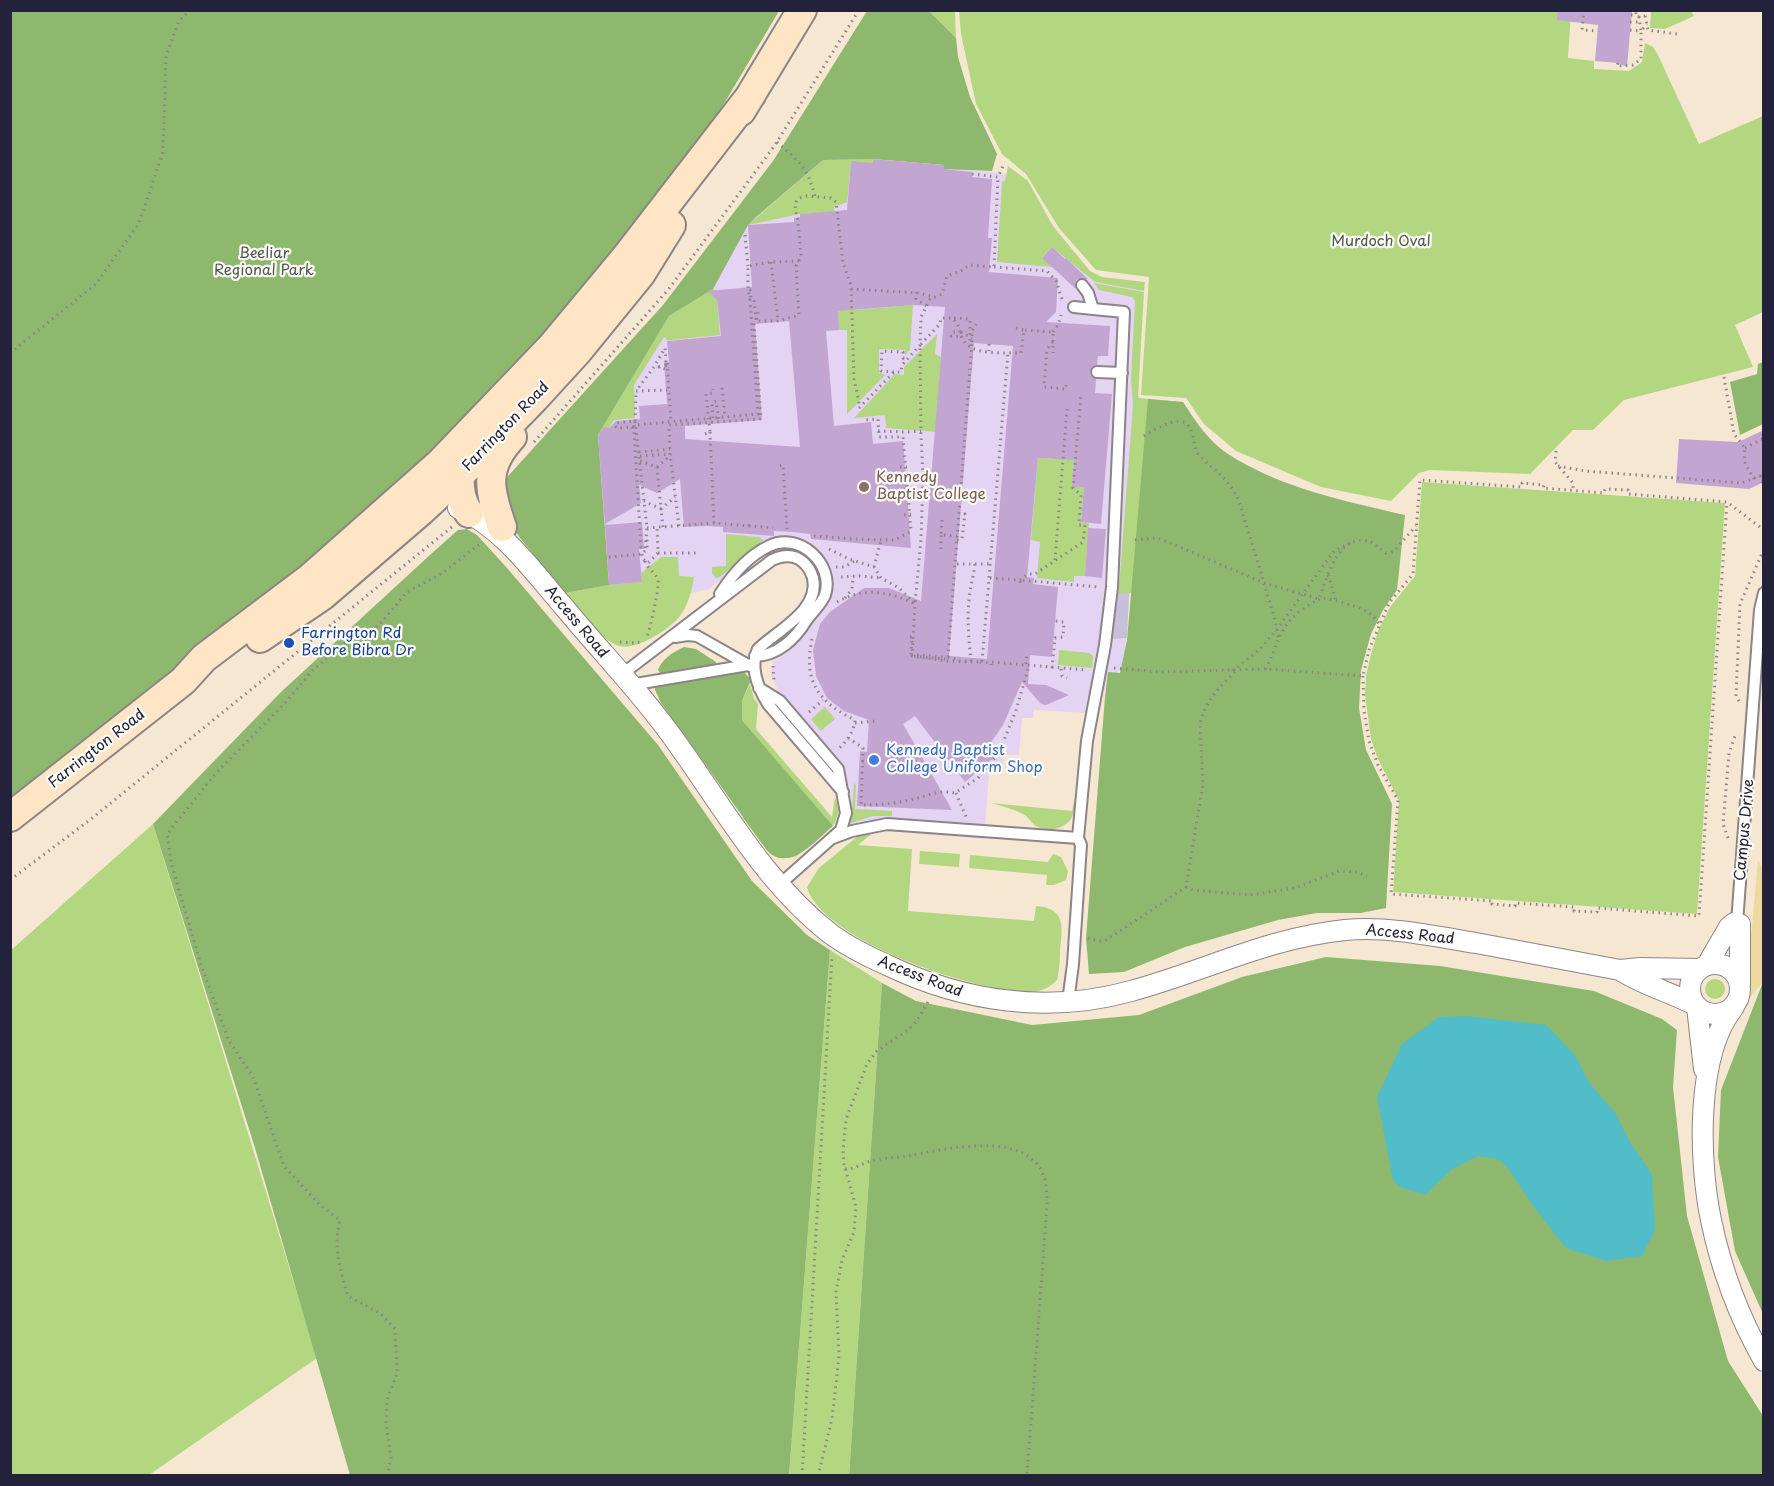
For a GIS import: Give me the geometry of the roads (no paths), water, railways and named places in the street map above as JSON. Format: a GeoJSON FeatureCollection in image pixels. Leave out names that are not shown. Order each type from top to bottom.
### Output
{"type":"FeatureCollection","features":[{"type":"Feature","properties":{"kind":"main road","name":"Farrington Road"},"geometry":{"type":"LineString","coordinates":[[183,681],[218,667],[322,596],[421,511],[467,478],[578,351],[640,275],[802,10]]}},
{"type":"Feature","properties":{"kind":"main road","name":"Farrington Road"},"geometry":{"type":"LineString","coordinates":[[10,817],[183,681],[204,658],[310,578],[440,463],[552,346],[626,257],[752,95]]}},
{"type":"Feature","properties":{"kind":"main road"},"geometry":{"type":"LineString","coordinates":[[499,535],[491,483],[497,455],[583,360],[627,306],[636,292],[640,275]]}},
{"type":"Feature","properties":{"kind":"main road"},"geometry":{"type":"LineString","coordinates":[[469,513],[460,498],[467,478],[462,454],[470,438],[520,379]]}},
{"type":"Feature","properties":{"kind":"main road"},"geometry":{"type":"LineString","coordinates":[[297,587],[307,587],[320,581],[443,472],[454,471],[467,478]]}},
{"type":"Feature","properties":{"kind":"street","name":"Access Road"},"geometry":{"type":"LineString","coordinates":[[467,478],[484,497],[499,535]]}},
{"type":"Feature","properties":{"kind":"street","name":"Access Road"},"geometry":{"type":"LineString","coordinates":[[421,511],[447,505],[469,513],[499,535],[677,743],[759,861],[779,885],[833,936],[867,956],[924,981],[980,998],[1038,1003],[1068,1002],[1128,992],[1279,941],[1348,930],[1403,932],[1620,970],[1704,967]]}},
{"type":"Feature","properties":{"kind":"street"},"geometry":{"type":"LineString","coordinates":[[1704,967],[1729,927],[1737,923],[1741,927],[1740,992],[1716,1037],[1707,1077],[1702,1115],[1704,1164],[1710,1219],[1736,1304],[1750,1337],[1764,1361]]}},
{"type":"Feature","properties":{"kind":"street"},"geometry":{"type":"LineString","coordinates":[[1707,1077],[1700,1046],[1696,1006],[1689,990],[1694,974],[1704,967],[1715,964],[1731,969],[1740,984]]}},
{"type":"Feature","properties":{"kind":"street","name":"Access Road"},"geometry":{"type":"LineString","coordinates":[[1620,970],[1636,980],[1669,991],[1696,1006]]}},
{"type":"Feature","properties":{"kind":"street"},"geometry":{"type":"LineString","coordinates":[[1696,1006],[1703,1012],[1719,1015],[1734,1007]]}},
{"type":"Feature","properties":{"kind":"lane"},"geometry":{"type":"LineString","coordinates":[[1082,285],[1094,309]]}},
{"type":"Feature","properties":{"kind":"lane"},"geometry":{"type":"LineString","coordinates":[[1066,308],[1124,312],[1112,587],[1105,645],[1087,741],[1078,838],[1081,845],[1073,963],[1068,1002]]}},
{"type":"Feature","properties":{"kind":"lane"},"geometry":{"type":"LineString","coordinates":[[1097,372],[1122,373]]}},
{"type":"Feature","properties":{"kind":"lane"},"geometry":{"type":"LineString","coordinates":[[788,542],[807,548],[825,572],[827,580],[824,597],[803,628],[778,650],[763,656],[753,664],[625,680],[716,601],[731,576],[750,558],[768,546],[788,542]]}},
{"type":"Feature","properties":{"kind":"lane","name":"Campus Drive"},"geometry":{"type":"LineString","coordinates":[[1737,923],[1760,610],[1764,593]]}},
{"type":"Feature","properties":{"kind":"lane"},"geometry":{"type":"LineString","coordinates":[[669,640],[679,635],[697,636],[753,664],[759,688],[780,701],[838,770],[843,792],[845,820],[841,830],[779,885]]}},
{"type":"Feature","properties":{"kind":"lane"},"geometry":{"type":"LineString","coordinates":[[833,838],[852,831],[893,824],[1078,838]]}},
{"type":"Feature","properties":{"kind":"water"},"geometry":{"type":"Polygon","coordinates":[[[1466,1016],[1546,1025],[1575,1055],[1590,1084],[1614,1111],[1631,1144],[1652,1174],[1655,1230],[1642,1256],[1606,1261],[1566,1248],[1507,1167],[1498,1159],[1478,1156],[1452,1169],[1425,1195],[1400,1187],[1393,1180],[1377,1097],[1402,1044],[1439,1017],[1466,1016]]]}},
{"type":"Feature","properties":{"kind":"place","name":"Kennedy Baptist College"},"geometry":{"type":"Point","coordinates":[864,487]}},
{"type":"Feature","properties":{"kind":"place","name":"Farrington Rd Before Bibra Dr"},"geometry":{"type":"Point","coordinates":[289,643]}},
{"type":"Feature","properties":{"kind":"place","name":"Kennedy Baptist College Uniform Shop"},"geometry":{"type":"Point","coordinates":[874,760]}},
{"type":"Feature","properties":{"kind":"park label","name":"Murdoch Oval"},"geometry":{"type":"Point","coordinates":[1381,242]}},
{"type":"Feature","properties":{"kind":"park label","name":"Beeliar Regional Park"},"geometry":{"type":"Point","coordinates":[264,262]}}]}
